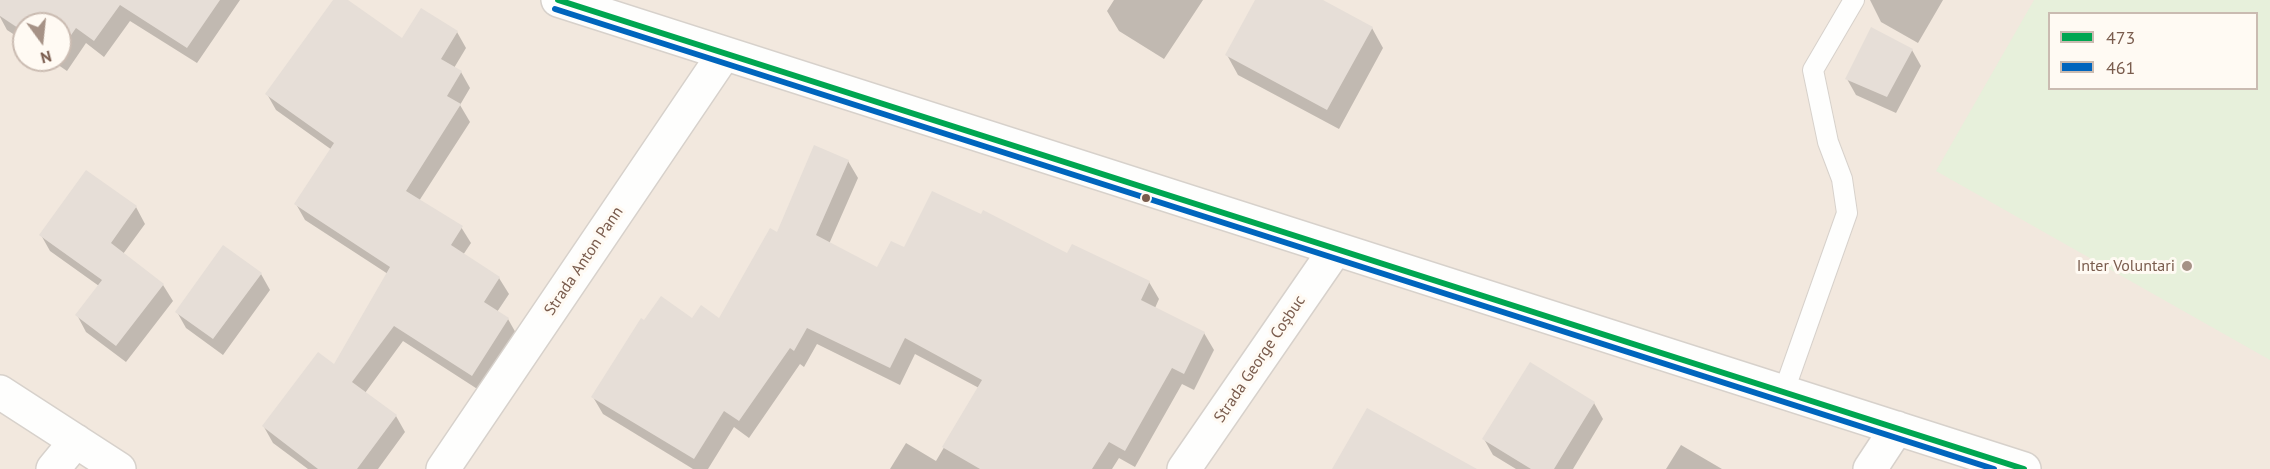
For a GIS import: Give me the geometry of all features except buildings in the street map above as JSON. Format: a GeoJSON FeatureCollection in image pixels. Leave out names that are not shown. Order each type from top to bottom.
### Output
{"type":"FeatureCollection","features":[{"type":"Feature","properties":{"kind":"street"},"geometry":{"type":"LineString","coordinates":[[558,0],[2024,469]]}},
{"type":"Feature","properties":{"kind":"street","name":"Strada Anton Pann"},"geometry":{"type":"LineString","coordinates":[[443,469],[724,54]]}},
{"type":"Feature","properties":{"kind":"street","name":"Strada George Coșbuc"},"geometry":{"type":"LineString","coordinates":[[1184,469],[1335,250]]}},
{"type":"Feature","properties":{"kind":"street"},"geometry":{"type":"LineString","coordinates":[[0,392],[120,469]]}},
{"type":"Feature","properties":{"kind":"street"},"geometry":{"type":"LineString","coordinates":[[1870,469],[1897,428]]}},
{"type":"Feature","properties":{"kind":"street"},"geometry":{"type":"LineString","coordinates":[[52,469],[76,441]]}},
{"type":"Feature","properties":{"kind":"lane"},"geometry":{"type":"LineString","coordinates":[[1784,391],[1847,213],[1842,179],[1828,142],[1813,70],[1854,0]]}},
{"type":"Feature","properties":{"kind":"shaded area"},"geometry":{"type":"Polygon","coordinates":[[[0,0],[2270,0],[2270,469],[0,469],[0,0]]]}},
{"type":"Feature","properties":{"kind":"green space","name":"Inter Voluntari"},"geometry":{"type":"Polygon","coordinates":[[[2034,0],[2270,0],[2270,360],[1936,171],[2034,0]]]}},
{"type":"Feature","properties":{"kind":"transit line","name":"473"},"geometry":{"type":"LineString","coordinates":[[558,0],[2024,469]]}},
{"type":"Feature","properties":{"kind":"transit line","name":"461"},"geometry":{"type":"LineString","coordinates":[[555,9],[1994,469]]}},
{"type":"Feature","properties":{"kind":"place","name":"Inter Voluntari"},"geometry":{"type":"Point","coordinates":[2187,266]}}]}
